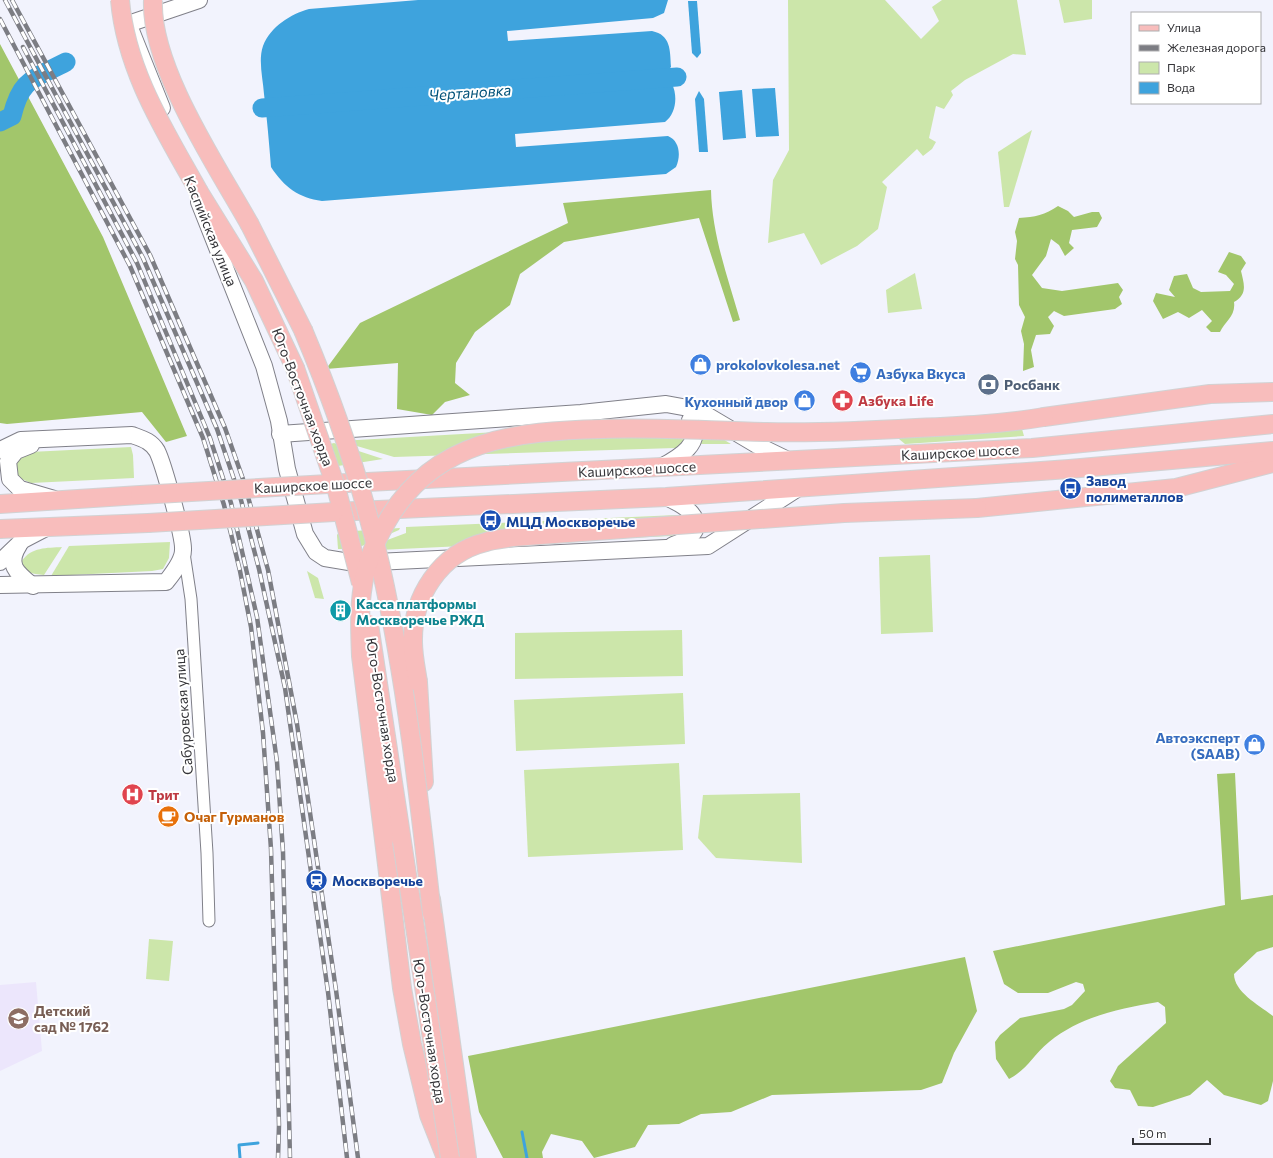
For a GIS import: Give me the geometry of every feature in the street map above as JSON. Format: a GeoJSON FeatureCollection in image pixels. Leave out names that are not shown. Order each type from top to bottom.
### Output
{"type":"FeatureCollection","features":[{"type":"Feature","properties":{"kind":"main road","name":"Каспийская улица"},"geometry":{"type":"LineString","coordinates":[[114,0],[128,24],[264,366],[287,469],[305,534],[310,545],[316,552],[325,558],[355,563],[666,547]]}},
{"type":"Feature","properties":{"kind":"main road","name":"Юго-Восточная хорда"},"geometry":{"type":"LineString","coordinates":[[120,0],[126,42],[147,98],[199,192],[254,281],[278,329],[306,396],[343,509],[359,575],[374,653],[450,1158]]}},
{"type":"Feature","properties":{"kind":"main road","name":"Юго-Восточная хорда"},"geometry":{"type":"LineString","coordinates":[[153,0],[155,30],[166,65],[198,131],[290,301],[318,366],[360,491],[381,567],[394,632],[419,799],[432,914],[467,1158]]}},
{"type":"Feature","properties":{"kind":"main road"},"geometry":{"type":"LineString","coordinates":[[128,24],[199,0]]}},
{"type":"Feature","properties":{"kind":"main road"},"geometry":{"type":"LineString","coordinates":[[446,1158],[429,1115],[412,1044],[402,988],[366,705],[360,631],[363,583],[374,547],[391,513],[403,497],[423,477],[443,462],[478,445],[500,438],[538,431],[632,428],[832,432],[989,425],[1210,394],[1273,392]]}},
{"type":"Feature","properties":{"kind":"main road"},"geometry":{"type":"LineString","coordinates":[[650,406],[677,410],[688,417],[694,426],[695,433],[693,439],[683,455],[661,468]]}},
{"type":"Feature","properties":{"kind":"main road"},"geometry":{"type":"LineString","coordinates":[[280,434],[581,413],[650,406],[677,406],[703,413],[790,461]]}},
{"type":"Feature","properties":{"kind":"main road","name":"Каширское шоссе"},"geometry":{"type":"LineString","coordinates":[[0,504],[328,484],[1032,448],[1273,424]]}},
{"type":"Feature","properties":{"kind":"main road"},"geometry":{"type":"LineString","coordinates":[[0,450],[21,440],[132,435],[148,440],[157,451],[163,468],[184,550],[177,567],[166,582],[0,586]]}},
{"type":"Feature","properties":{"kind":"main road"},"geometry":{"type":"LineString","coordinates":[[41,440],[16,451],[8,461],[10,480],[20,489],[57,501]]}},
{"type":"Feature","properties":{"kind":"main road","name":"Каширское шоссе"},"geometry":{"type":"LineString","coordinates":[[0,529],[666,497],[1069,469],[1273,451]]}},
{"type":"Feature","properties":{"kind":"main road"},"geometry":{"type":"LineString","coordinates":[[432,914],[418,682],[413,643],[415,618],[425,587],[440,568],[461,552],[485,542],[513,537],[844,513],[977,508],[1176,488],[1273,463]]}},
{"type":"Feature","properties":{"kind":"main road"},"geometry":{"type":"LineString","coordinates":[[666,547],[708,546],[800,487]]}},
{"type":"Feature","properties":{"kind":"main road"},"geometry":{"type":"LineString","coordinates":[[666,497],[690,511],[695,518],[696,527],[692,535],[684,541],[666,547]]}},
{"type":"Feature","properties":{"kind":"main road"},"geometry":{"type":"LineString","coordinates":[[0,562],[23,540],[52,526]]}},
{"type":"Feature","properties":{"kind":"main road"},"geometry":{"type":"LineString","coordinates":[[23,540],[14,554],[14,564],[20,575],[33,586]]}},
{"type":"Feature","properties":{"kind":"street","name":"Сабуровская улица"},"geometry":{"type":"LineString","coordinates":[[184,550],[191,599],[207,853],[209,921]]}},
{"type":"Feature","properties":{"kind":"shaded area","name":"Детский сад № 1762"},"geometry":{"type":"Polygon","coordinates":[[[36,982],[42,1051],[0,1071],[0,985],[36,982]]]}},
{"type":"Feature","properties":{"kind":"green space"},"geometry":{"type":"Polygon","coordinates":[[[788,0],[885,0],[921,39],[939,21],[932,7],[942,0],[1017,0],[1026,55],[1013,54],[965,80],[951,91],[953,95],[944,109],[936,106],[929,138],[936,142],[932,149],[923,156],[917,149],[882,182],[887,187],[878,229],[857,246],[821,265],[804,233],[768,243],[773,180],[789,150],[788,0]]]}},
{"type":"Feature","properties":{"kind":"green space"},"geometry":{"type":"Polygon","coordinates":[[[1059,0],[1092,0],[1092,19],[1064,23],[1059,0]]]}},
{"type":"Feature","properties":{"kind":"green space"},"geometry":{"type":"Polygon","coordinates":[[[0,44],[103,237],[187,436],[166,442],[142,412],[7,424],[0,423],[0,44]]]}},
{"type":"Feature","properties":{"kind":"green space"},"geometry":{"type":"Polygon","coordinates":[[[1032,130],[1009,207],[1004,207],[998,152],[1032,130]]]}},
{"type":"Feature","properties":{"kind":"green space"},"geometry":{"type":"Polygon","coordinates":[[[711,190],[717,240],[740,320],[733,322],[699,218],[564,242],[520,274],[510,305],[475,332],[456,363],[455,383],[470,395],[445,402],[432,415],[397,409],[398,363],[326,369],[360,323],[568,223],[563,203],[711,190]]]}},
{"type":"Feature","properties":{"kind":"green space"},"geometry":{"type":"Polygon","coordinates":[[[1058,206],[1068,211],[1074,217],[1092,212],[1099,212],[1102,218],[1097,227],[1072,230],[1069,243],[1074,248],[1065,256],[1059,245],[1051,239],[1046,256],[1032,275],[1042,288],[1062,291],[1118,283],[1123,290],[1119,297],[1122,304],[1115,309],[1064,316],[1054,311],[1048,317],[1054,326],[1050,334],[1036,335],[1031,350],[1034,367],[1023,371],[1024,344],[1021,331],[1025,317],[1019,305],[1018,265],[1015,259],[1017,241],[1015,232],[1019,218],[1040,215],[1049,212],[1058,206]]]}},
{"type":"Feature","properties":{"kind":"green space"},"geometry":{"type":"Polygon","coordinates":[[[1229,252],[1241,256],[1246,263],[1241,271],[1244,288],[1241,296],[1234,302],[1232,315],[1220,332],[1211,332],[1206,327],[1212,321],[1202,310],[1189,318],[1178,312],[1163,319],[1153,301],[1156,293],[1175,297],[1169,290],[1174,276],[1187,274],[1193,288],[1201,292],[1230,291],[1234,284],[1226,275],[1218,272],[1229,252]]]}},
{"type":"Feature","properties":{"kind":"green space"},"geometry":{"type":"Polygon","coordinates":[[[915,273],[922,309],[888,313],[886,290],[915,273]]]}},
{"type":"Feature","properties":{"kind":"green space"},"geometry":{"type":"Polygon","coordinates":[[[671,422],[685,435],[682,443],[675,448],[394,457],[340,441],[671,422]]]}},
{"type":"Feature","properties":{"kind":"green space"},"geometry":{"type":"Polygon","coordinates":[[[1022,429],[1024,436],[905,444],[899,439],[899,430],[1022,429]]]}},
{"type":"Feature","properties":{"kind":"green space"},"geometry":{"type":"Polygon","coordinates":[[[704,430],[708,430],[731,444],[701,444],[704,430]]]}},
{"type":"Feature","properties":{"kind":"green space"},"geometry":{"type":"Polygon","coordinates":[[[334,443],[383,459],[325,468],[318,447],[334,443]]]}},
{"type":"Feature","properties":{"kind":"green space"},"geometry":{"type":"Polygon","coordinates":[[[131,447],[133,455],[134,478],[31,483],[17,477],[17,464],[19,459],[30,452],[131,447]]]}},
{"type":"Feature","properties":{"kind":"green space"},"geometry":{"type":"Polygon","coordinates":[[[682,516],[685,530],[677,535],[670,536],[358,551],[406,533],[406,527],[682,516]]]}},
{"type":"Feature","properties":{"kind":"green space"},"geometry":{"type":"Polygon","coordinates":[[[400,528],[399,530],[355,549],[338,549],[337,535],[339,532],[400,528]]]}},
{"type":"Feature","properties":{"kind":"green space"},"geometry":{"type":"Polygon","coordinates":[[[170,542],[169,558],[163,569],[152,571],[51,576],[69,546],[170,542]]]}},
{"type":"Feature","properties":{"kind":"green space"},"geometry":{"type":"Polygon","coordinates":[[[62,547],[44,575],[30,572],[23,565],[22,561],[30,553],[45,548],[62,547]]]}},
{"type":"Feature","properties":{"kind":"green space"},"geometry":{"type":"Polygon","coordinates":[[[930,555],[933,632],[881,634],[879,557],[930,555]]]}},
{"type":"Feature","properties":{"kind":"green space"},"geometry":{"type":"Polygon","coordinates":[[[307,571],[318,578],[324,599],[315,598],[307,571]]]}},
{"type":"Feature","properties":{"kind":"green space"},"geometry":{"type":"Polygon","coordinates":[[[682,630],[683,676],[515,679],[515,633],[682,630]]]}},
{"type":"Feature","properties":{"kind":"green space"},"geometry":{"type":"Polygon","coordinates":[[[683,693],[685,744],[516,751],[514,700],[683,693]]]}},
{"type":"Feature","properties":{"kind":"green space"},"geometry":{"type":"Polygon","coordinates":[[[679,763],[683,850],[528,857],[524,770],[679,763]]]}},
{"type":"Feature","properties":{"kind":"green space"},"geometry":{"type":"Polygon","coordinates":[[[1235,773],[1241,900],[1273,895],[1273,947],[1257,952],[1234,974],[1238,987],[1248,998],[1273,1016],[1273,1081],[1268,1101],[1261,1105],[1224,1095],[1207,1080],[1190,1095],[1153,1107],[1138,1106],[1130,1090],[1115,1088],[1110,1081],[1118,1066],[1166,1023],[1165,1007],[1158,1002],[1101,1015],[1074,1026],[1049,1042],[1021,1071],[1009,1079],[996,1059],[995,1042],[1000,1035],[1020,1018],[1064,1009],[1072,1005],[1085,991],[1083,984],[1076,982],[1048,993],[1018,993],[1004,984],[993,951],[1225,905],[1217,774],[1235,773]]]}},
{"type":"Feature","properties":{"kind":"green space"},"geometry":{"type":"Polygon","coordinates":[[[800,793],[802,863],[716,858],[698,838],[703,795],[800,793]]]}},
{"type":"Feature","properties":{"kind":"green space"},"geometry":{"type":"Polygon","coordinates":[[[149,939],[173,941],[169,981],[146,979],[149,939]]]}},
{"type":"Feature","properties":{"kind":"green space"},"geometry":{"type":"Polygon","coordinates":[[[965,957],[977,1011],[954,1053],[942,1083],[921,1090],[772,1095],[731,1112],[701,1114],[679,1124],[648,1125],[635,1147],[594,1158],[582,1141],[551,1134],[542,1152],[543,1158],[503,1158],[479,1112],[468,1056],[965,957]]]}},
{"type":"Feature","properties":{"kind":"water"},"geometry":{"type":"Polygon","coordinates":[[[418,0],[668,0],[664,13],[653,18],[507,31],[508,41],[652,31],[663,36],[666,40],[670,49],[671,67],[669,69],[269,100],[270,113],[672,84],[675,94],[674,110],[669,119],[665,122],[515,134],[516,147],[668,136],[675,141],[677,145],[679,158],[676,167],[666,174],[322,201],[299,194],[287,186],[271,167],[261,57],[263,46],[271,32],[282,22],[295,14],[309,9],[418,0]]]}},
{"type":"Feature","properties":{"kind":"water"},"geometry":{"type":"Polygon","coordinates":[[[688,1],[697,1],[701,53],[697,58],[692,53],[688,1]]]}},
{"type":"Feature","properties":{"kind":"water"},"geometry":{"type":"Polygon","coordinates":[[[775,88],[779,136],[756,137],[752,89],[775,88]]]}},
{"type":"Feature","properties":{"kind":"water"},"geometry":{"type":"Polygon","coordinates":[[[742,90],[746,138],[723,140],[719,92],[742,90]]]}},
{"type":"Feature","properties":{"kind":"water"},"geometry":{"type":"Polygon","coordinates":[[[699,91],[704,99],[708,152],[699,152],[695,99],[699,91]]]}},
{"type":"Feature","properties":{"kind":"waterway","name":"Чертановка"},"geometry":{"type":"LineString","coordinates":[[0,122],[12,116],[20,94],[30,81],[66,62]]}},
{"type":"Feature","properties":{"kind":"waterway","name":"Чертановка"},"geometry":{"type":"LineString","coordinates":[[262,108],[677,77]]}},
{"type":"Feature","properties":{"kind":"waterway"},"geometry":{"type":"LineString","coordinates":[[522,1132],[527,1158]]}},
{"type":"Feature","properties":{"kind":"waterway"},"geometry":{"type":"LineString","coordinates":[[240,1158],[239,1145],[258,1143]]}},
{"type":"Feature","properties":{"kind":"railway"},"geometry":{"type":"LineString","coordinates":[[5,0],[143,258],[217,429],[241,500],[259,569],[285,688],[328,992],[347,1158]]}},
{"type":"Feature","properties":{"kind":"railway"},"geometry":{"type":"LineString","coordinates":[[12,0],[150,255],[225,428],[244,482],[268,570],[297,724],[336,990],[358,1158]]}},
{"type":"Feature","properties":{"kind":"railway"},"geometry":{"type":"LineString","coordinates":[[0,19],[130,266],[203,438],[224,505],[240,571],[251,627],[263,733],[271,849],[279,1125],[278,1158]]}},
{"type":"Feature","properties":{"kind":"railway"},"geometry":{"type":"LineString","coordinates":[[23,47],[137,263],[210,438],[231,503],[257,617],[277,762],[283,852],[290,1158]]}},
{"type":"Feature","properties":{"kind":"place","name":"prokolovkolesa.net"},"geometry":{"type":"Point","coordinates":[700,364]}},
{"type":"Feature","properties":{"kind":"place","name":"Азбука Вкуса"},"geometry":{"type":"Point","coordinates":[860,373]}},
{"type":"Feature","properties":{"kind":"place","name":"Росбанк"},"geometry":{"type":"Point","coordinates":[988,384]}},
{"type":"Feature","properties":{"kind":"place","name":"Азбука Life"},"geometry":{"type":"Point","coordinates":[842,400]}},
{"type":"Feature","properties":{"kind":"place","name":"Кухонный двор"},"geometry":{"type":"Point","coordinates":[804,401]}},
{"type":"Feature","properties":{"kind":"place","name":"Завод полиметаллов"},"geometry":{"type":"Point","coordinates":[1071,488]}},
{"type":"Feature","properties":{"kind":"place","name":"МЦД Москворечье"},"geometry":{"type":"Point","coordinates":[491,521]}},
{"type":"Feature","properties":{"kind":"place","name":"Касса платформы Москворечье РЖД"},"geometry":{"type":"Point","coordinates":[340,611]}},
{"type":"Feature","properties":{"kind":"place","name":"Автоэксперт (SAAB)"},"geometry":{"type":"Point","coordinates":[1255,745]}},
{"type":"Feature","properties":{"kind":"place","name":"Трит"},"geometry":{"type":"Point","coordinates":[132,794]}},
{"type":"Feature","properties":{"kind":"place","name":"Очаг Гурманов"},"geometry":{"type":"Point","coordinates":[169,816]}},
{"type":"Feature","properties":{"kind":"place","name":"Москворечье"},"geometry":{"type":"Point","coordinates":[316,880]}},
{"type":"Feature","properties":{"kind":"place","name":"Детский сад № 1762"},"geometry":{"type":"Point","coordinates":[19,1018]}}]}
